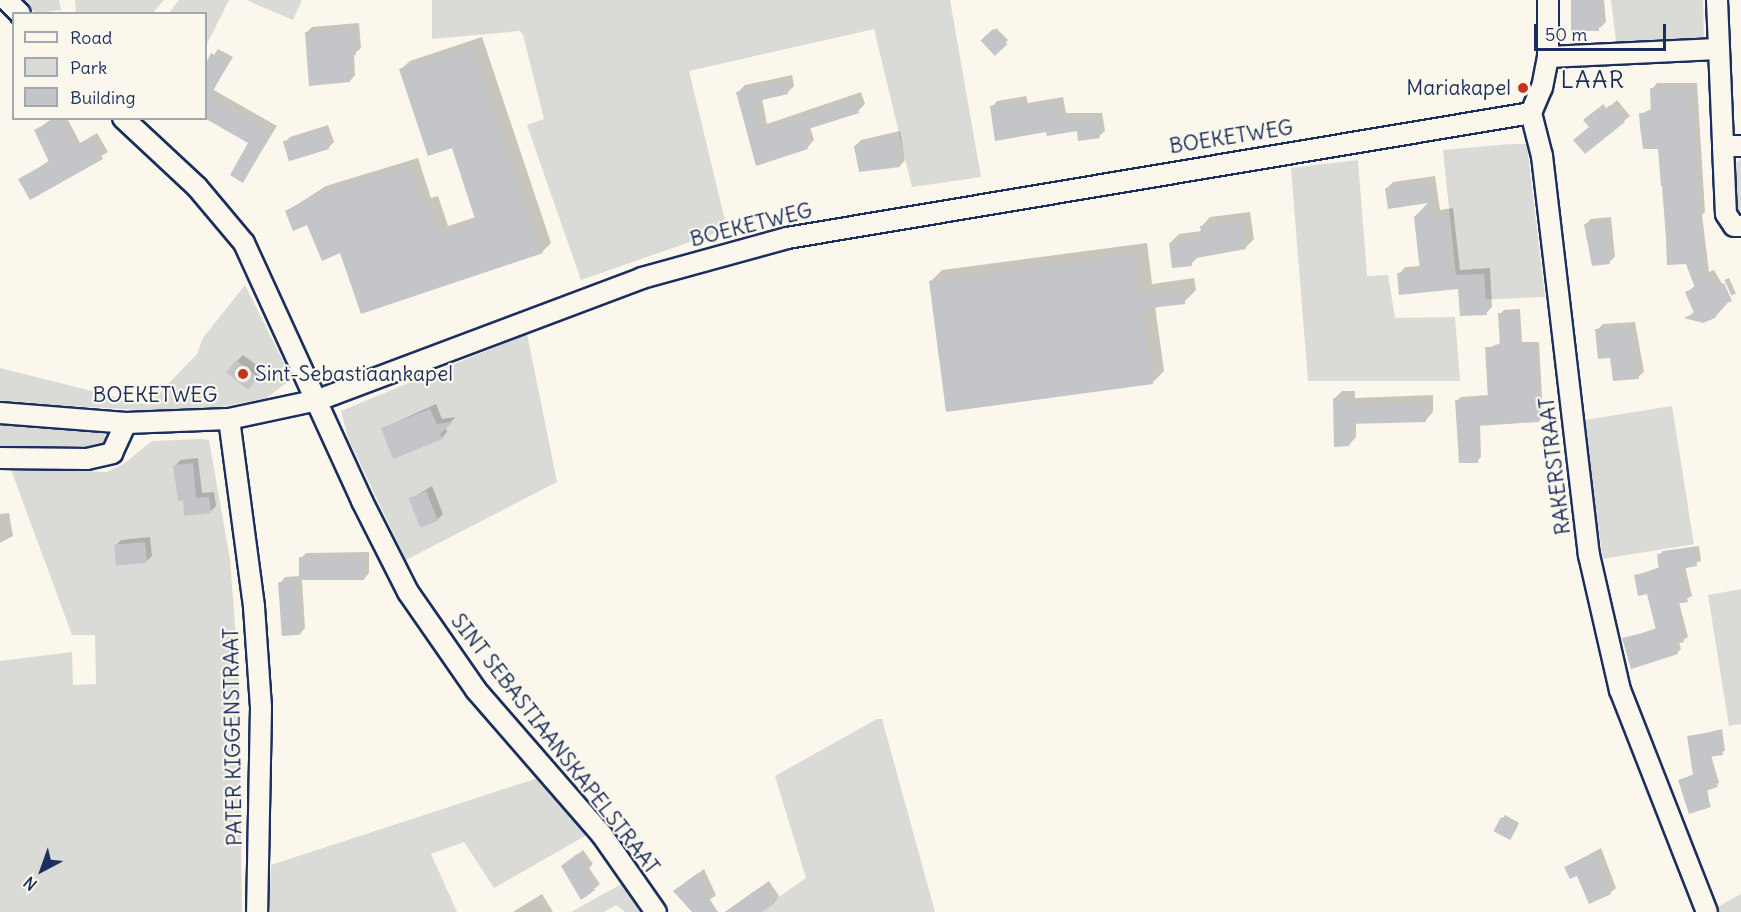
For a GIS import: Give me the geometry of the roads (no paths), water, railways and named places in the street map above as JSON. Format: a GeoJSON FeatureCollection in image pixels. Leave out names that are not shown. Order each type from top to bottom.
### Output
{"type":"FeatureCollection","features":[{"type":"Feature","properties":{"kind":"street"},"geometry":{"type":"LineString","coordinates":[[6,0],[18,12]]}},
{"type":"Feature","properties":{"kind":"street"},"geometry":{"type":"LineString","coordinates":[[1531,113],[1542,87],[1548,57],[1548,0]]}},
{"type":"Feature","properties":{"kind":"street"},"geometry":{"type":"LineString","coordinates":[[1717,0],[1718,49],[1732,146],[1726,214],[1734,226],[1741,226]]}},
{"type":"Feature","properties":{"kind":"street"},"geometry":{"type":"LineString","coordinates":[[1548,57],[1718,49]]}},
{"type":"Feature","properties":{"kind":"street","name":"BOEKETWEG"},"geometry":{"type":"LineString","coordinates":[[0,414],[126,423],[229,419],[318,400],[642,278],[787,238],[1531,113]]}},
{"type":"Feature","properties":{"kind":"street","name":"RAKERSTRAAT"},"geometry":{"type":"LineString","coordinates":[[1531,113],[1542,156],[1589,555],[1620,690],[1707,912]]}},
{"type":"Feature","properties":{"kind":"street","name":"SINT SEBASTIAANSKAPELSTRAAT"},"geometry":{"type":"LineString","coordinates":[[125,120],[197,187],[244,243],[318,400],[362,501],[408,592],[476,690],[602,835],[656,912]]}},
{"type":"Feature","properties":{"kind":"street","name":"PATER KIGGENSTRAAT"},"geometry":{"type":"LineString","coordinates":[[229,419],[254,607],[260,697],[258,912]]}},
{"type":"Feature","properties":{"kind":"street"},"geometry":{"type":"LineString","coordinates":[[0,458],[87,459],[112,453],[126,423]]}},
{"type":"Feature","properties":{"kind":"place","name":"Mariakapel"},"geometry":{"type":"Point","coordinates":[1523,88]}},
{"type":"Feature","properties":{"kind":"place","name":"Sint-Sebastiaankapel"},"geometry":{"type":"Point","coordinates":[243,374]}},
{"type":"Feature","properties":{"kind":"district","name":"LAAR"},"geometry":{"type":"Point","coordinates":[1593,80]}}]}
